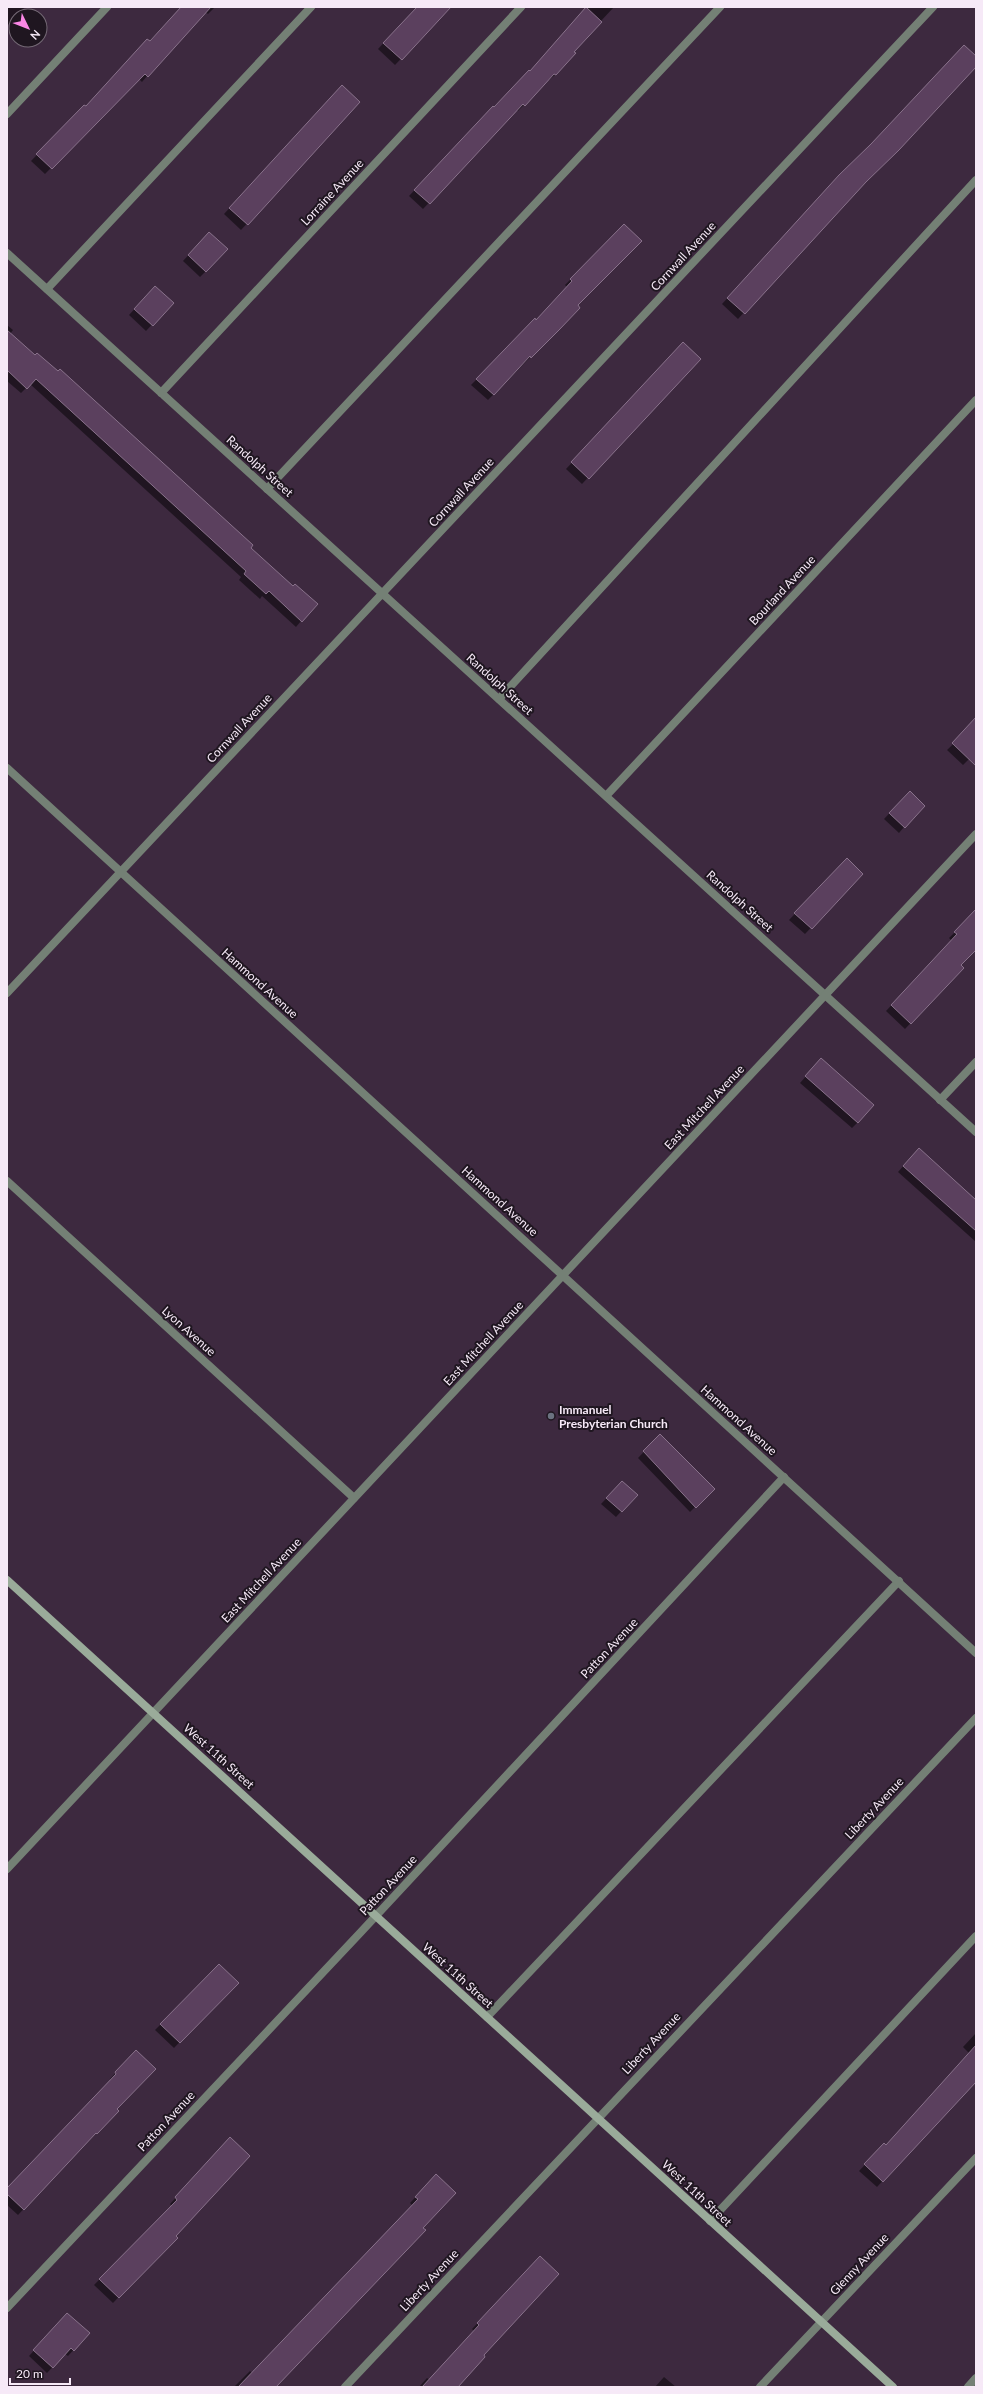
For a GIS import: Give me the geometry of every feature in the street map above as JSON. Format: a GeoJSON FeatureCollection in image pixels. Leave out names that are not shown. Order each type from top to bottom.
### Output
{"type":"FeatureCollection","features":[{"type":"Feature","properties":{"kind":"main road","name":"West 11th Street"},"geometry":{"type":"LineString","coordinates":[[7,1580],[893,2387]]}},
{"type":"Feature","properties":{"kind":"street"},"geometry":{"type":"LineString","coordinates":[[7,114],[107,7]]}},
{"type":"Feature","properties":{"kind":"street"},"geometry":{"type":"LineString","coordinates":[[47,289],[310,7]]}},
{"type":"Feature","properties":{"kind":"street","name":"Lorraine Avenue"},"geometry":{"type":"LineString","coordinates":[[162,393],[521,7]]}},
{"type":"Feature","properties":{"kind":"street"},"geometry":{"type":"LineString","coordinates":[[267,489],[720,7]]}},
{"type":"Feature","properties":{"kind":"street","name":"Cornwall Avenue"},"geometry":{"type":"LineString","coordinates":[[7,993],[933,7]]}},
{"type":"Feature","properties":{"kind":"street"},"geometry":{"type":"LineString","coordinates":[[499,699],[976,180]]}},
{"type":"Feature","properties":{"kind":"street","name":"Randolph Street"},"geometry":{"type":"LineString","coordinates":[[7,252],[976,1132]]}},
{"type":"Feature","properties":{"kind":"street","name":"Bourland Avenue"},"geometry":{"type":"LineString","coordinates":[[606,796],[976,400]]}},
{"type":"Feature","properties":{"kind":"street","name":"Hammond Avenue"},"geometry":{"type":"LineString","coordinates":[[7,768],[976,1652]]}},
{"type":"Feature","properties":{"kind":"street","name":"East Mitchell Avenue"},"geometry":{"type":"LineString","coordinates":[[7,1869],[976,834]]}},
{"type":"Feature","properties":{"kind":"street"},"geometry":{"type":"LineString","coordinates":[[940,1100],[976,1062]]}},
{"type":"Feature","properties":{"kind":"street","name":"Lyon Avenue"},"geometry":{"type":"LineString","coordinates":[[7,1181],[354,1498]]}},
{"type":"Feature","properties":{"kind":"street","name":"Patton Avenue"},"geometry":{"type":"LineString","coordinates":[[7,2308],[376,1916],[784,1478]]}},
{"type":"Feature","properties":{"kind":"street"},"geometry":{"type":"LineString","coordinates":[[486,2017],[899,1581]]}},
{"type":"Feature","properties":{"kind":"street","name":"Liberty Avenue"},"geometry":{"type":"LineString","coordinates":[[345,2387],[598,2117],[976,1718]]}},
{"type":"Feature","properties":{"kind":"street"},"geometry":{"type":"LineString","coordinates":[[710,2221],[976,1936]]}},
{"type":"Feature","properties":{"kind":"street","name":"Glenny Avenue"},"geometry":{"type":"LineString","coordinates":[[760,2387],[976,2158]]}},
{"type":"Feature","properties":{"kind":"street"},"geometry":{"type":"LineString","coordinates":[[968,2387],[976,2378]]}},
{"type":"Feature","properties":{"kind":"building"},"geometry":{"type":"Polygon","coordinates":[[[181,7],[211,7],[148,77],[145,74],[52,169],[36,154],[84,105],[86,106],[147,39],[150,41],[181,7]]]}},
{"type":"Feature","properties":{"kind":"building"},"geometry":{"type":"Polygon","coordinates":[[[417,7],[451,7],[402,60],[383,43],[417,7]]]}},
{"type":"Feature","properties":{"kind":"building"},"geometry":{"type":"Polygon","coordinates":[[[586,7],[602,22],[574,52],[576,53],[556,75],[554,74],[525,106],[523,104],[430,204],[414,190],[493,106],[494,107],[529,70],[530,71],[586,7]]]}},
{"type":"Feature","properties":{"kind":"building"},"geometry":{"type":"Polygon","coordinates":[[[964,45],[976,56],[976,67],[899,150],[866,182],[745,314],[727,298],[839,175],[871,144],[964,45]]]}},
{"type":"Feature","properties":{"kind":"building"},"geometry":{"type":"Polygon","coordinates":[[[342,85],[360,102],[248,225],[229,208],[342,85]]]}},
{"type":"Feature","properties":{"kind":"building"},"geometry":{"type":"Polygon","coordinates":[[[624,224],[642,241],[578,305],[580,308],[559,330],[531,358],[530,356],[494,395],[476,379],[535,318],[536,320],[572,281],[570,279],[624,224]]]}},
{"type":"Feature","properties":{"kind":"building"},"geometry":{"type":"Polygon","coordinates":[[[209,232],[228,249],[206,272],[188,255],[209,232]]]}},
{"type":"Feature","properties":{"kind":"building"},"geometry":{"type":"Polygon","coordinates":[[[155,286],[174,303],[153,326],[134,309],[155,286]]]}},
{"type":"Feature","properties":{"kind":"building"},"geometry":{"type":"Polygon","coordinates":[[[7,330],[35,355],[37,353],[58,371],[60,369],[253,545],[251,548],[293,586],[295,584],[318,604],[302,622],[269,591],[266,594],[244,574],[246,571],[36,379],[27,389],[7,370],[7,330]]]}},
{"type":"Feature","properties":{"kind":"building"},"geometry":{"type":"Polygon","coordinates":[[[683,342],[701,359],[589,479],[571,462],[683,342]]]}},
{"type":"Feature","properties":{"kind":"building"},"geometry":{"type":"Polygon","coordinates":[[[976,717],[976,766],[952,743],[976,717]]]}},
{"type":"Feature","properties":{"kind":"building"},"geometry":{"type":"Polygon","coordinates":[[[910,791],[925,806],[905,828],[889,813],[910,791]]]}},
{"type":"Feature","properties":{"kind":"building"},"geometry":{"type":"Polygon","coordinates":[[[847,858],[863,874],[812,929],[794,913],[847,858]]]}},
{"type":"Feature","properties":{"kind":"building"},"geometry":{"type":"Polygon","coordinates":[[[976,909],[976,950],[961,965],[964,968],[911,1024],[891,1005],[957,934],[954,932],[976,909]]]}},
{"type":"Feature","properties":{"kind":"building"},"geometry":{"type":"Polygon","coordinates":[[[821,1058],[874,1105],[858,1123],[805,1076],[821,1058]]]}},
{"type":"Feature","properties":{"kind":"building"},"geometry":{"type":"Polygon","coordinates":[[[919,1148],[976,1200],[976,1231],[903,1166],[919,1148]]]}},
{"type":"Feature","properties":{"kind":"building"},"geometry":{"type":"Polygon","coordinates":[[[660,1434],[715,1489],[696,1508],[643,1451],[660,1434]]]}},
{"type":"Feature","properties":{"kind":"building"},"geometry":{"type":"Polygon","coordinates":[[[622,1481],[638,1495],[622,1512],[606,1498],[622,1481]]]}},
{"type":"Feature","properties":{"kind":"building"},"geometry":{"type":"Polygon","coordinates":[[[219,1964],[239,1983],[180,2043],[160,2024],[219,1964]]]}},
{"type":"Feature","properties":{"kind":"building"},"geometry":{"type":"Polygon","coordinates":[[[976,2045],[976,2082],[883,2182],[864,2164],[884,2143],[886,2145],[976,2045]]]}},
{"type":"Feature","properties":{"kind":"building"},"geometry":{"type":"Polygon","coordinates":[[[136,2050],[156,2069],[117,2109],[119,2111],[97,2134],[96,2133],[24,2210],[7,2194],[7,2188],[116,2074],[115,2072],[136,2050]]]}},
{"type":"Feature","properties":{"kind":"building"},"geometry":{"type":"Polygon","coordinates":[[[230,2137],[250,2156],[176,2236],[178,2238],[119,2298],[99,2279],[177,2200],[175,2197],[230,2137]]]}},
{"type":"Feature","properties":{"kind":"building"},"geometry":{"type":"Polygon","coordinates":[[[436,2174],[456,2193],[423,2228],[426,2230],[276,2387],[238,2387],[418,2199],[415,2197],[436,2174]]]}},
{"type":"Feature","properties":{"kind":"building"},"geometry":{"type":"Polygon","coordinates":[[[540,2256],[559,2274],[484,2355],[485,2357],[458,2387],[422,2387],[479,2325],[477,2323],[540,2256]]]}},
{"type":"Feature","properties":{"kind":"building"},"geometry":{"type":"Polygon","coordinates":[[[67,2313],[90,2333],[74,2351],[71,2348],[53,2368],[33,2350],[67,2313]]]}},
{"type":"Feature","properties":{"kind":"place","name":"Immanuel Presbyterian Church"},"geometry":{"type":"Point","coordinates":[551,1416]}}]}
